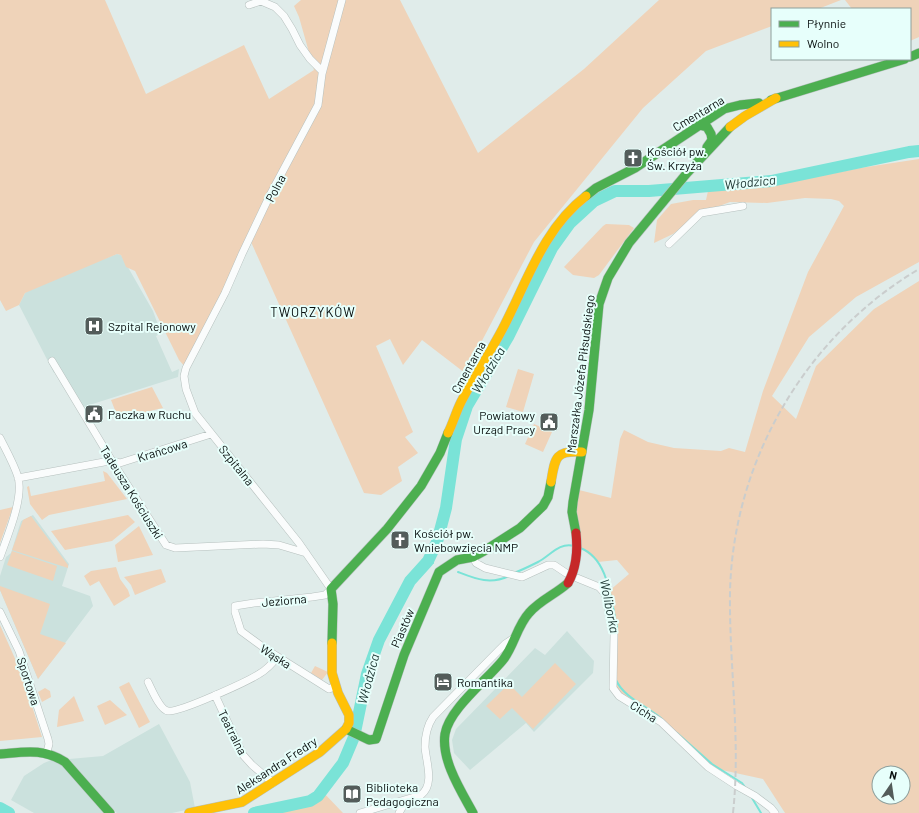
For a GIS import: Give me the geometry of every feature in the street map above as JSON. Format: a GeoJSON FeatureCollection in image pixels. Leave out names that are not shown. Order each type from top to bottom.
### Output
{"type":"FeatureCollection","features":[{"type":"Feature","properties":{"kind":"street","name":"Polna"},"geometry":{"type":"LineString","coordinates":[[186,368],[225,293],[270,195],[294,153],[318,105],[322,71],[342,0]]}},
{"type":"Feature","properties":{"kind":"street"},"geometry":{"type":"LineString","coordinates":[[249,4],[261,1],[276,7],[284,16],[300,45],[310,59],[322,71]]}},
{"type":"Feature","properties":{"kind":"street"},"geometry":{"type":"LineString","coordinates":[[687,173],[697,155],[723,125],[734,116],[759,103],[902,60]]}},
{"type":"Feature","properties":{"kind":"street"},"geometry":{"type":"LineString","coordinates":[[687,173],[736,123],[749,113],[776,98]]}},
{"type":"Feature","properties":{"kind":"street","name":"Cmentarna"},"geometry":{"type":"LineString","coordinates":[[331,589],[387,529],[421,486],[440,453],[461,403],[503,328],[542,247],[550,234],[579,201],[596,188],[635,168],[724,109],[732,106],[759,103]]}},
{"type":"Feature","properties":{"kind":"street"},"geometry":{"type":"LineString","coordinates":[[698,161],[702,152],[711,143],[712,137],[708,127],[699,125]]}},
{"type":"Feature","properties":{"kind":"street","name":"Marszałka Józefa Piłsudskiego"},"geometry":{"type":"LineString","coordinates":[[573,580],[573,573],[578,555],[572,512],[589,410],[601,295],[617,261],[629,243],[687,173]]}},
{"type":"Feature","properties":{"kind":"street"},"geometry":{"type":"LineString","coordinates":[[669,244],[701,212],[743,206]]}},
{"type":"Feature","properties":{"kind":"street","name":"Tadeusza Kościuszki"},"geometry":{"type":"LineString","coordinates":[[52,361],[112,461],[166,545],[175,548],[263,544],[279,545],[306,553]]}},
{"type":"Feature","properties":{"kind":"street","name":"Szpitalna"},"geometry":{"type":"LineString","coordinates":[[186,368],[184,376],[186,389],[192,407],[201,422],[252,483],[306,553]]}},
{"type":"Feature","properties":{"kind":"street","name":"Krańcowa"},"geometry":{"type":"LineString","coordinates":[[18,478],[112,461],[120,463],[211,434]]}},
{"type":"Feature","properties":{"kind":"street"},"geometry":{"type":"LineString","coordinates":[[0,438],[18,478],[19,492],[14,518],[0,557]]}},
{"type":"Feature","properties":{"kind":"street"},"geometry":{"type":"LineString","coordinates":[[475,556],[508,537],[534,515],[544,504],[550,493],[555,461],[560,454],[569,450],[582,452]]}},
{"type":"Feature","properties":{"kind":"street"},"geometry":{"type":"LineString","coordinates":[[306,553],[331,589],[333,604],[332,673],[348,715],[348,730]]}},
{"type":"Feature","properties":{"kind":"street","name":"Piastów"},"geometry":{"type":"LineString","coordinates":[[348,730],[368,740],[376,739],[390,691],[439,572],[459,559],[475,556]]}},
{"type":"Feature","properties":{"kind":"street","name":"Cicha"},"geometry":{"type":"LineString","coordinates":[[475,556],[476,563],[485,568],[522,577],[548,565],[554,565],[567,573],[573,580],[600,587],[605,594],[614,634],[613,688],[619,696],[661,722],[708,767],[737,786],[745,789],[771,808],[775,813]]}},
{"type":"Feature","properties":{"kind":"street"},"geometry":{"type":"LineString","coordinates":[[473,813],[450,766],[446,747],[446,729],[459,709],[504,659],[523,620],[540,603],[557,594],[573,580]]}},
{"type":"Feature","properties":{"kind":"street","name":"Jeziorna"},"geometry":{"type":"LineString","coordinates":[[235,606],[324,595],[331,589]]}},
{"type":"Feature","properties":{"kind":"street","name":"Wąska"},"geometry":{"type":"LineString","coordinates":[[235,606],[235,612],[241,631],[257,644],[329,689],[336,686]]}},
{"type":"Feature","properties":{"kind":"street","name":"Sportowa"},"geometry":{"type":"LineString","coordinates":[[0,612],[19,651],[48,739],[49,744],[47,752]]}},
{"type":"Feature","properties":{"kind":"street"},"geometry":{"type":"LineString","coordinates":[[360,813],[421,795],[426,792],[429,778],[425,746],[429,723],[433,717],[499,650],[514,638]]}},
{"type":"Feature","properties":{"kind":"street","name":"Teatralna"},"geometry":{"type":"LineString","coordinates":[[148,682],[161,707],[168,711],[176,711],[260,674],[273,663],[277,657]]}},
{"type":"Feature","properties":{"kind":"street","name":"Teatralna"},"geometry":{"type":"LineString","coordinates":[[215,695],[243,755],[273,783]]}},
{"type":"Feature","properties":{"kind":"street","name":"Aleksandra Fredry"},"geometry":{"type":"LineString","coordinates":[[189,813],[242,802],[320,752],[348,730]]}},
{"type":"Feature","properties":{"kind":"street"},"geometry":{"type":"LineString","coordinates":[[0,754],[38,750],[56,755],[65,762],[110,813]]}},
{"type":"Feature","properties":{"kind":"shaded area"},"geometry":{"type":"Polygon","coordinates":[[[0,0],[105,0],[146,94],[244,45],[269,99],[314,70],[299,17],[294,6],[301,0],[400,0],[478,153],[584,69],[659,0],[841,0],[821,8],[771,8],[771,26],[706,51],[643,108],[534,242],[465,373],[422,340],[403,365],[390,339],[376,346],[413,432],[405,437],[418,453],[398,467],[402,481],[381,495],[364,493],[251,242],[186,368],[179,360],[135,271],[126,267],[121,255],[117,254],[25,293],[19,305],[6,311],[0,300],[0,0]]]}},
{"type":"Feature","properties":{"kind":"shaded area"},"geometry":{"type":"Polygon","coordinates":[[[845,0],[919,0],[919,37],[911,41],[911,8],[851,8],[845,0]]]}},
{"type":"Feature","properties":{"kind":"shaded area"},"geometry":{"type":"Polygon","coordinates":[[[919,159],[919,262],[856,297],[809,337],[772,396],[796,419],[816,366],[874,309],[919,281],[919,813],[785,813],[763,779],[708,767],[661,722],[613,688],[609,591],[629,574],[617,560],[598,562],[581,548],[576,533],[575,489],[611,498],[620,439],[624,430],[648,442],[674,448],[721,451],[729,448],[745,452],[763,391],[808,272],[844,206],[839,201],[831,199],[805,198],[767,203],[730,202],[701,213],[673,234],[654,243],[657,220],[671,204],[693,200],[706,200],[708,191],[771,186],[860,168],[919,159]]]}},
{"type":"Feature","properties":{"kind":"shaded area"},"geometry":{"type":"Polygon","coordinates":[[[606,224],[629,225],[634,228],[599,275],[594,278],[573,275],[564,267],[606,224]]]}},
{"type":"Feature","properties":{"kind":"shaded area","name":"Szpital Rejonowy"},"geometry":{"type":"Polygon","coordinates":[[[117,254],[121,255],[153,311],[161,333],[156,336],[172,372],[179,369],[178,377],[83,407],[59,368],[54,373],[19,305],[25,293],[39,284],[117,254]]]}},
{"type":"Feature","properties":{"kind":"shaded area"},"geometry":{"type":"Polygon","coordinates":[[[518,369],[534,374],[523,412],[506,407],[518,369]]]}},
{"type":"Feature","properties":{"kind":"shaded area"},"geometry":{"type":"Polygon","coordinates":[[[152,387],[163,408],[118,418],[111,400],[152,387]]]}},
{"type":"Feature","properties":{"kind":"shaded area"},"geometry":{"type":"Polygon","coordinates":[[[534,424],[552,432],[543,452],[525,444],[534,424]]]}},
{"type":"Feature","properties":{"kind":"shaded area"},"geometry":{"type":"Polygon","coordinates":[[[103,471],[107,473],[127,499],[49,515],[42,520],[30,504],[27,487],[29,486],[31,496],[105,481],[103,471]]]}},
{"type":"Feature","properties":{"kind":"shaded area"},"geometry":{"type":"Polygon","coordinates":[[[13,507],[0,543],[0,510],[13,507]]]}},
{"type":"Feature","properties":{"kind":"shaded area"},"geometry":{"type":"Polygon","coordinates":[[[33,515],[69,564],[62,586],[90,596],[93,606],[38,679],[0,590],[0,576],[6,557],[11,553],[21,521],[33,515]]]}},
{"type":"Feature","properties":{"kind":"shaded area"},"geometry":{"type":"Polygon","coordinates":[[[128,515],[135,522],[112,541],[65,550],[51,531],[128,515]]]}},
{"type":"Feature","properties":{"kind":"shaded area"},"geometry":{"type":"Polygon","coordinates":[[[31,516],[68,565],[68,568],[12,550],[23,520],[31,516]]]}},
{"type":"Feature","properties":{"kind":"shaded area"},"geometry":{"type":"Polygon","coordinates":[[[139,526],[153,555],[118,562],[115,545],[139,526]]]}},
{"type":"Feature","properties":{"kind":"shaded area"},"geometry":{"type":"Polygon","coordinates":[[[12,551],[57,566],[53,581],[7,565],[12,551]]]}},
{"type":"Feature","properties":{"kind":"shaded area"},"geometry":{"type":"Polygon","coordinates":[[[116,567],[120,579],[128,590],[130,596],[114,606],[99,581],[90,586],[84,576],[91,571],[116,567]]]}},
{"type":"Feature","properties":{"kind":"shaded area"},"geometry":{"type":"Polygon","coordinates":[[[161,569],[166,582],[135,595],[131,585],[124,577],[161,569]]]}},
{"type":"Feature","properties":{"kind":"shaded area"},"geometry":{"type":"Polygon","coordinates":[[[0,586],[50,604],[40,634],[66,643],[38,679],[0,590],[0,586]]]}},
{"type":"Feature","properties":{"kind":"shaded area"},"geometry":{"type":"Polygon","coordinates":[[[0,625],[21,672],[42,737],[0,741],[0,625]]]}},
{"type":"Feature","properties":{"kind":"shaded area"},"geometry":{"type":"Polygon","coordinates":[[[567,631],[594,661],[593,673],[534,732],[526,723],[470,770],[454,753],[452,740],[456,729],[535,648],[545,655],[567,631]]]}},
{"type":"Feature","properties":{"kind":"shaded area"},"geometry":{"type":"Polygon","coordinates":[[[555,663],[576,684],[533,729],[512,708],[500,719],[486,706],[509,684],[522,697],[555,663]]]}},
{"type":"Feature","properties":{"kind":"shaded area"},"geometry":{"type":"Polygon","coordinates":[[[315,666],[328,672],[322,680],[311,673],[315,666]]]}},
{"type":"Feature","properties":{"kind":"shaded area"},"geometry":{"type":"Polygon","coordinates":[[[129,682],[150,722],[139,728],[119,687],[129,682]]]}},
{"type":"Feature","properties":{"kind":"shaded area"},"geometry":{"type":"Polygon","coordinates":[[[45,688],[50,691],[51,697],[42,702],[38,692],[45,688]]]}},
{"type":"Feature","properties":{"kind":"shaded area"},"geometry":{"type":"Polygon","coordinates":[[[74,696],[84,721],[57,727],[59,710],[74,696]]]}},
{"type":"Feature","properties":{"kind":"shaded area"},"geometry":{"type":"Polygon","coordinates":[[[110,700],[127,715],[105,725],[97,706],[110,700]]]}},
{"type":"Feature","properties":{"kind":"shaded area"},"geometry":{"type":"Polygon","coordinates":[[[159,724],[190,782],[195,808],[172,813],[117,813],[58,760],[103,756],[159,724]]]}},
{"type":"Feature","properties":{"kind":"shaded area"},"geometry":{"type":"Polygon","coordinates":[[[54,759],[60,762],[104,813],[34,813],[11,800],[24,776],[44,763],[54,759]]]}},
{"type":"Feature","properties":{"kind":"shaded area"},"geometry":{"type":"Polygon","coordinates":[[[322,791],[343,813],[254,813],[310,801],[318,796],[322,791]]]}},
{"type":"Feature","properties":{"kind":"waterway","name":"Włodzica"},"geometry":{"type":"LineString","coordinates":[[254,813],[310,801],[318,796],[343,763],[354,737],[367,674],[379,640],[410,581],[428,561],[437,542],[446,508],[456,439],[467,406],[508,337],[552,248],[570,223],[594,201],[615,191],[649,191],[771,181],[919,151]]}},
{"type":"Feature","properties":{"kind":"waterway","name":"Woliborka"},"geometry":{"type":"LineString","coordinates":[[514,573],[538,562],[559,548],[569,545],[574,546]]}},
{"type":"Feature","properties":{"kind":"waterway","name":"Woliborka"},"geometry":{"type":"LineString","coordinates":[[580,548],[590,553],[603,571],[610,594],[617,633]]}},
{"type":"Feature","properties":{"kind":"waterway","name":"Woliborka"},"geometry":{"type":"LineString","coordinates":[[428,561],[433,563]]}},
{"type":"Feature","properties":{"kind":"waterway","name":"Woliborka"},"geometry":{"type":"LineString","coordinates":[[458,572],[477,579],[489,581],[502,579],[509,576]]}},
{"type":"Feature","properties":{"kind":"waterway","name":"Woliborka"},"geometry":{"type":"LineString","coordinates":[[616,680],[624,692],[662,719]]}},
{"type":"Feature","properties":{"kind":"waterway","name":"Woliborka"},"geometry":{"type":"LineString","coordinates":[[677,733],[712,764],[742,783],[745,787]]}},
{"type":"Feature","properties":{"kind":"waterway","name":"Woliborka"},"geometry":{"type":"LineString","coordinates":[[752,798],[761,813]]}},
{"type":"Feature","properties":{"kind":"waterway","name":"Włodzica"},"geometry":{"type":"LineString","coordinates":[[0,808],[9,813]]}},
{"type":"Feature","properties":{"kind":"railway"},"geometry":{"type":"LineString","coordinates":[[733,813],[736,758],[730,592],[734,543],[745,495],[761,449],[783,406],[810,366],[842,329],[879,297],[919,269]]}},
{"type":"Feature","properties":{"kind":"traffic: fast"},"geometry":{"type":"LineString","coordinates":[[911,57],[919,53]]}},
{"type":"Feature","properties":{"kind":"traffic: fast"},"geometry":{"type":"LineString","coordinates":[[771,100],[902,60]]}},
{"type":"Feature","properties":{"kind":"traffic: fast"},"geometry":{"type":"LineString","coordinates":[[586,196],[596,188],[635,168],[724,109],[740,105],[759,103]]}},
{"type":"Feature","properties":{"kind":"traffic: fast"},"geometry":{"type":"LineString","coordinates":[[699,125],[707,127],[711,134],[712,140],[707,147]]}},
{"type":"Feature","properties":{"kind":"traffic: fast"},"geometry":{"type":"LineString","coordinates":[[576,533],[572,512],[573,502],[589,410],[599,304],[608,278],[629,243],[687,173],[730,127]]}},
{"type":"Feature","properties":{"kind":"traffic: fast"},"geometry":{"type":"LineString","coordinates":[[332,643],[333,604],[331,589],[387,529],[421,486],[440,453],[448,433]]}},
{"type":"Feature","properties":{"kind":"traffic: fast"},"geometry":{"type":"LineString","coordinates":[[346,729],[369,740],[376,739],[404,655],[439,572],[457,560],[473,557],[520,528],[543,506],[548,497],[551,482]]}},
{"type":"Feature","properties":{"kind":"traffic: fast"},"geometry":{"type":"LineString","coordinates":[[473,813],[449,765],[445,744],[445,734],[448,724],[461,705],[503,660],[510,649],[521,624],[533,608],[568,583]]}},
{"type":"Feature","properties":{"kind":"traffic: fast"},"geometry":{"type":"LineString","coordinates":[[0,754],[34,752],[49,755],[65,762],[110,813]]}},
{"type":"Feature","properties":{"kind":"traffic: slow"},"geometry":{"type":"LineString","coordinates":[[730,127],[745,116],[776,98]]}},
{"type":"Feature","properties":{"kind":"traffic: slow"},"geometry":{"type":"LineString","coordinates":[[448,433],[461,402],[503,328],[537,257],[558,224],[571,209],[586,196]]}},
{"type":"Feature","properties":{"kind":"traffic: slow"},"geometry":{"type":"LineString","coordinates":[[551,482],[555,461],[561,454],[566,452],[582,452]]}},
{"type":"Feature","properties":{"kind":"traffic: slow"},"geometry":{"type":"LineString","coordinates":[[189,813],[242,802],[320,752],[346,729],[349,723],[349,715],[338,693],[332,673],[332,643]]}},
{"type":"Feature","properties":{"kind":"traffic: jam"},"geometry":{"type":"LineString","coordinates":[[568,583],[576,559],[576,533]]}},
{"type":"Feature","properties":{"kind":"place","name":"Kościół pw. Św. Krzyża"},"geometry":{"type":"Point","coordinates":[633,158]}},
{"type":"Feature","properties":{"kind":"place","name":"Szpital Rejonowy"},"geometry":{"type":"Point","coordinates":[94,326]}},
{"type":"Feature","properties":{"kind":"place","name":"Paczka w Ruchu"},"geometry":{"type":"Point","coordinates":[94,414]}},
{"type":"Feature","properties":{"kind":"place","name":"Powiatowy Urząd Pracy"},"geometry":{"type":"Point","coordinates":[549,422]}},
{"type":"Feature","properties":{"kind":"place","name":"Kościół pw. Wniebowzięcia NMP"},"geometry":{"type":"Point","coordinates":[400,540]}},
{"type":"Feature","properties":{"kind":"place","name":"Romantika"},"geometry":{"type":"Point","coordinates":[443,682]}},
{"type":"Feature","properties":{"kind":"place","name":"Biblioteka Pedagogiczna"},"geometry":{"type":"Point","coordinates":[352,794]}},
{"type":"Feature","properties":{"kind":"district","name":"TWORZYKÓW"},"geometry":{"type":"Point","coordinates":[313,312]}}]}
